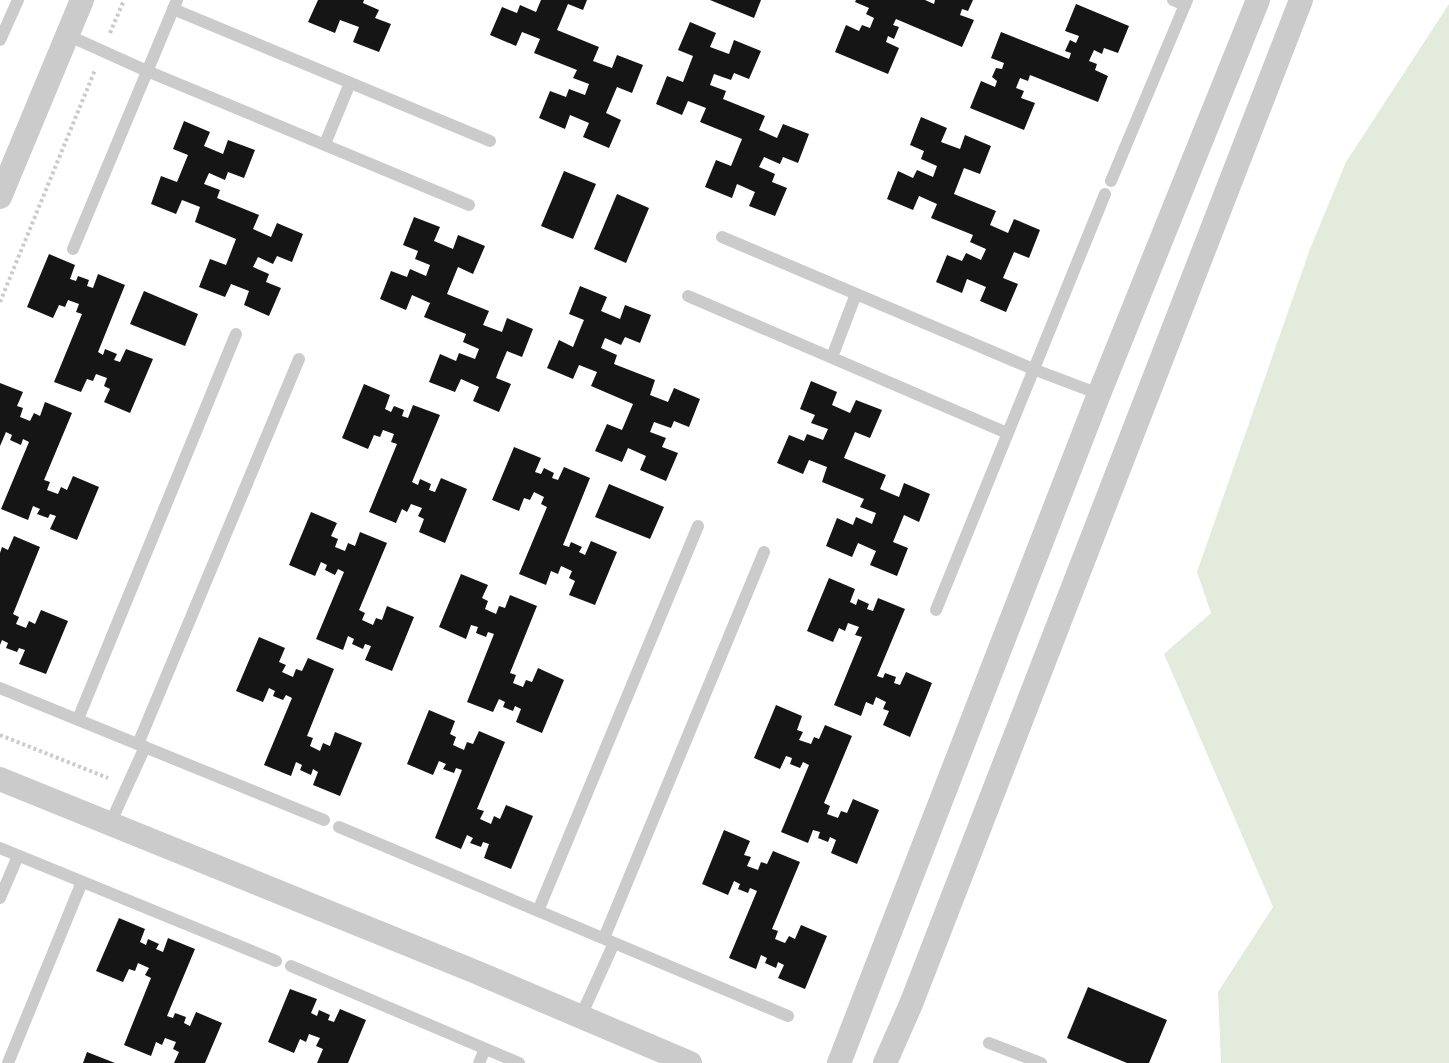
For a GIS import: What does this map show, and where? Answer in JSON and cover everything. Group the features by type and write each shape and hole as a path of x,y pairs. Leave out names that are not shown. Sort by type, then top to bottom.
{"street":[{"path":"0,197 5,170 82,0"},
{"path":"885,1063 911,1004 1301,0"},
{"path":"839,1063 1253,1"},
{"path":"0,779 471,970 690,1063"}],"lane":[{"path":"0,40 18,0"},
{"path":"1111,181 1181,2"},
{"path":"73,249 175,5 350,83 490,141"},
{"path":"67,35 147,71 469,205"},
{"path":"325,144 350,83"},
{"path":"936,610 1105,194"},
{"path":"722,237 1033,369 1099,394"},
{"path":"832,357 856,294"},
{"path":"688,296 1007,433"},
{"path":"78,720 236,334"},
{"path":"110,824 298,358"},
{"path":"538,911 698,526"},
{"path":"581,1016 764,552"},
{"path":"0,688 324,820"},
{"path":"339,827 788,1016"},
{"path":"0,849 276,961"},
{"path":"0,898 18,856"},
{"path":"8,1063 82,882"},
{"path":"291,966 519,1063"},
{"path":"988,1043 1041,1063"},
{"path":"479,1063 485,1048"}],"path":[{"path":"0,302 124,0"},
{"path":"0,735 127,785"}],"green space":[{"path":"1449,4 1449,1063 1221,1063 1218,992 1273,907 1164,654 1211,613 1197,572 1310,249 1346,162"}],"building":[{"path":"318,0 364,0 363,3 379,10 375,18 391,24 379,52 353,42 359,27 340,20 335,33 308,22"},
{"path":"541,0 587,0 583,10 568,4 557,30 599,47 593,61 612,68 617,55 643,65 632,93 617,87 606,113 621,120 609,148 583,137 589,123 570,115 565,129 539,118 550,91 566,97 569,89 585,95 589,84 573,78 577,70 534,53 540,39 522,32 516,46 490,35 502,7 517,13 520,5 536,12"},
{"path":"710,0 761,0 754,18"},
{"path":"856,0 925,0 934,4 935,0 973,0 968,11 962,9 960,15 974,20 962,47 896,19 893,25 899,27 894,39 888,36 886,42 899,48 888,74 835,52 846,25 859,31 862,25 870,28 874,18 866,14 869,8 855,2"},
{"path":"1076,4 1129,26 1118,53 1104,48 1102,54 1094,50 1089,61 1097,64 1095,70 1108,76 1098,102 1030,75 1028,81 1020,78 1016,88 1024,91 1021,98 1035,103 1024,130 970,108 981,81 995,87 997,81 992,77 996,68 1002,69 1004,63 991,58 1001,32 1069,59 1071,53 1065,51 1070,40 1076,43 1079,36 1065,31"},
{"path":"690,22 716,33 710,47 729,54 734,40 761,51 749,79 734,73 731,80 714,74 710,85 726,91 723,99 765,116 759,130 777,138 783,124 809,134 798,163 783,157 780,164 764,157 759,167 775,174 772,182 787,188 775,216 749,206 755,192 737,184 732,198 705,187 716,160 731,166 742,139 700,122 706,108 688,101 682,115 656,104 667,76 683,82 693,56 678,50"},
{"path":"921,117 947,128 941,142 960,149 965,135 991,146 980,174 964,168 954,194 996,211 990,225 1008,233 1014,219 1040,230 1029,258 1014,252 1003,278 1018,284 1006,312 980,301 986,287 967,279 962,293 936,282 947,255 962,261 966,253 981,260 986,249 970,242 973,235 931,218 937,204 919,196 913,210 887,199 898,171 913,178 917,170 933,177 937,166 921,159 924,151 910,145"},
{"path":"184,121 210,132 204,146 223,154 228,140 255,150 244,178 228,172 225,180 209,173 204,184 220,190 217,198 259,215 253,229 271,237 277,223 303,234 292,262 277,256 273,264 258,257 253,267 269,274 266,282 281,288 269,316 244,305 249,291 231,284 225,297 199,287 210,259 226,265 236,239 195,222 200,207 182,200 176,214 151,204 161,176 177,182 188,155 173,149"},
{"path":"564,171 596,184 573,239 541,226"},
{"path":"617,194 649,208 626,263 594,249"},
{"path":"414,217 440,227 434,241 453,249 458,235 485,246 473,274 458,267 447,294 489,311 483,325 502,332 507,318 533,329 522,357 507,351 499,370 496,378 511,384 499,412 473,401 479,387 461,379 455,392 429,382 440,354 456,361 459,353 475,359 479,349 463,342 466,334 424,317 430,303 412,295 406,310 380,299 391,271 407,277 410,269 426,276 430,265 415,259 418,251 403,245"},
{"path":"49,254 75,265 70,279 76,281 78,276 89,280 87,286 93,288 98,274 125,285 98,352 103,355 105,349 117,354 114,360 120,362 126,349 153,359 130,413 104,402 110,389 104,386 107,378 96,374 93,381 87,379 81,392 54,382 82,314 76,312 79,304 68,300 65,307 59,305 53,318 27,307"},
{"path":"580,286 607,297 601,311 620,319 625,305 651,315 640,343 625,337 621,345 605,338 601,348 617,355 614,364 655,380 650,395 668,402 674,388 700,399 689,427 674,421 671,428 654,422 650,432 666,438 662,447 678,453 666,481 640,470 646,456 628,448 622,462 595,451 607,424 622,430 633,404 591,386 597,372 579,365 573,379 547,368 559,340 573,347 584,320 569,314"},
{"path":"144,291 198,314 185,346 130,324"},
{"path":"811,381 837,392 832,405 850,413 856,400 882,410 870,438 855,432 844,458 886,475 880,489 899,497 904,483 930,494 919,522 904,515 893,542 908,548 897,576 870,565 876,551 858,543 852,557 826,546 837,518 853,525 856,517 872,524 876,513 860,507 864,499 822,482 827,467 809,460 803,474 777,463 789,435 804,441 807,434 823,440 828,429 811,423 815,415 800,409"},
{"path":"0,383 23,392 17,406 23,408 20,417 30,421 34,413 40,416 45,402 72,413 44,480 50,482 47,490 58,494 61,487 67,490 73,476 99,487 77,540 50,529 56,516 50,514 48,518 37,514 40,509 33,506 28,520 1,509 29,442 23,439 21,445 10,440 12,435 6,432 0,446"},
{"path":"364,384 390,395 385,409 391,412 394,406 404,410 402,416 408,418 413,405 440,415 412,482 418,485 420,479 431,484 429,490 435,492 441,478 467,489 445,543 419,532 424,519 418,516 422,508 411,504 407,512 402,509 396,523 369,512 397,444 391,442 394,434 383,430 380,437 374,435 368,449 342,438"},
{"path":"514,447 541,458 535,472 541,474 544,468 554,473 552,478 558,480 564,467 590,478 563,545 569,547 571,542 582,547 579,552 585,555 591,541 617,552 595,605 569,595 575,581 569,578 572,571 561,566 558,574 551,571 546,585 519,574 547,507 541,504 544,497 534,492 530,500 524,498 519,511 492,500"},
{"path":"609,484 664,507 650,539 595,517"},
{"path":"311,512 337,523 331,536 338,539 335,547 345,551 348,543 355,546 360,532 387,543 359,610 365,613 362,620 373,625 376,618 382,620 387,606 414,617 392,671 365,660 371,646 365,644 363,649 352,644 354,639 348,636 343,650 316,639 344,572 338,569 335,575 325,570 327,565 321,562 315,576 289,565"},
{"path":"14,536 40,547 13,614 19,617 16,624 26,628 29,621 35,624 41,610 68,621 46,674 19,664 25,650 19,648 17,652 6,648 8,643 2,640 0,645 0,553 2,547 8,550"},
{"path":"461,574 488,585 482,598 488,601 485,609 496,614 499,606 505,608 510,595 537,606 510,673 516,675 513,683 523,687 526,680 532,682 538,668 564,680 542,733 516,722 521,709 515,706 513,711 503,707 505,702 499,699 493,712 467,702 494,634 488,632 486,637 476,633 478,627 471,625 466,639 439,627"},
{"path":"829,578 855,589 850,602 856,605 858,599 869,604 867,609 873,611 878,598 905,609 877,676 883,678 885,673 896,677 894,683 900,685 906,672 932,683 910,737 883,725 889,711 883,709 886,702 876,697 873,705 866,702 861,716 834,705 862,637 855,635 859,627 848,623 845,631 839,628 833,642 807,631"},
{"path":"259,637 285,648 279,662 286,665 282,672 293,677 296,669 302,671 308,658 334,669 307,736 313,738 310,746 320,751 323,743 330,746 335,732 362,743 340,796 313,785 318,772 313,769 311,775 300,770 302,765 296,762 291,776 264,765 292,698 286,695 283,700 273,696 275,691 269,688 263,702 236,691"},
{"path":"776,705 802,716 797,730 803,732 799,740 811,744 814,737 819,739 825,725 852,736 824,803 830,806 827,814 838,818 841,811 847,813 853,799 879,810 857,864 831,853 836,840 830,837 828,842 818,838 820,832 813,830 808,843 781,832 809,765 803,762 800,768 790,764 792,758 786,756 780,769 754,758"},
{"path":"429,710 455,721 450,734 456,737 453,745 464,750 467,742 473,744 479,731 505,742 477,809 484,811 480,819 491,824 494,816 500,819 506,805 533,816 511,869 484,858 489,844 483,842 481,847 470,843 473,838 467,835 461,849 435,838 462,770 456,768 454,773 443,769 446,764 439,761 433,775 407,764"},
{"path":"724,830 750,841 744,855 751,857 747,866 758,870 761,862 767,864 773,851 800,862 772,929 778,931 775,939 785,943 789,936 795,939 801,925 827,936 805,989 778,978 784,965 778,962 776,968 765,963 767,958 761,955 756,969 729,958 757,891 750,888 748,893 738,889 740,884 734,881 728,895 702,884"},
{"path":"119,918 145,929 140,942 146,945 148,939 159,944 156,949 163,952 168,938 195,949 167,1016 173,1018 175,1013 186,1017 184,1023 190,1026 196,1012 222,1023 205,1063 174,1063 179,1052 173,1049 176,1042 165,1038 162,1045 156,1042 151,1056 124,1045 151,978 145,975 149,968 138,963 135,971 129,969 123,982 96,971"},
{"path":"1088,987 1167,1020 1149,1063 1127,1063 1067,1038"},
{"path":"290,989 317,999 311,1013 317,1016 319,1010 330,1015 328,1020 334,1022 340,1009 366,1020 348,1063 317,1063 323,1049 316,1046 320,1038 309,1034 306,1042 300,1039 294,1053 268,1042"},
{"path":"87,1052 115,1063 83,1063"}]}
